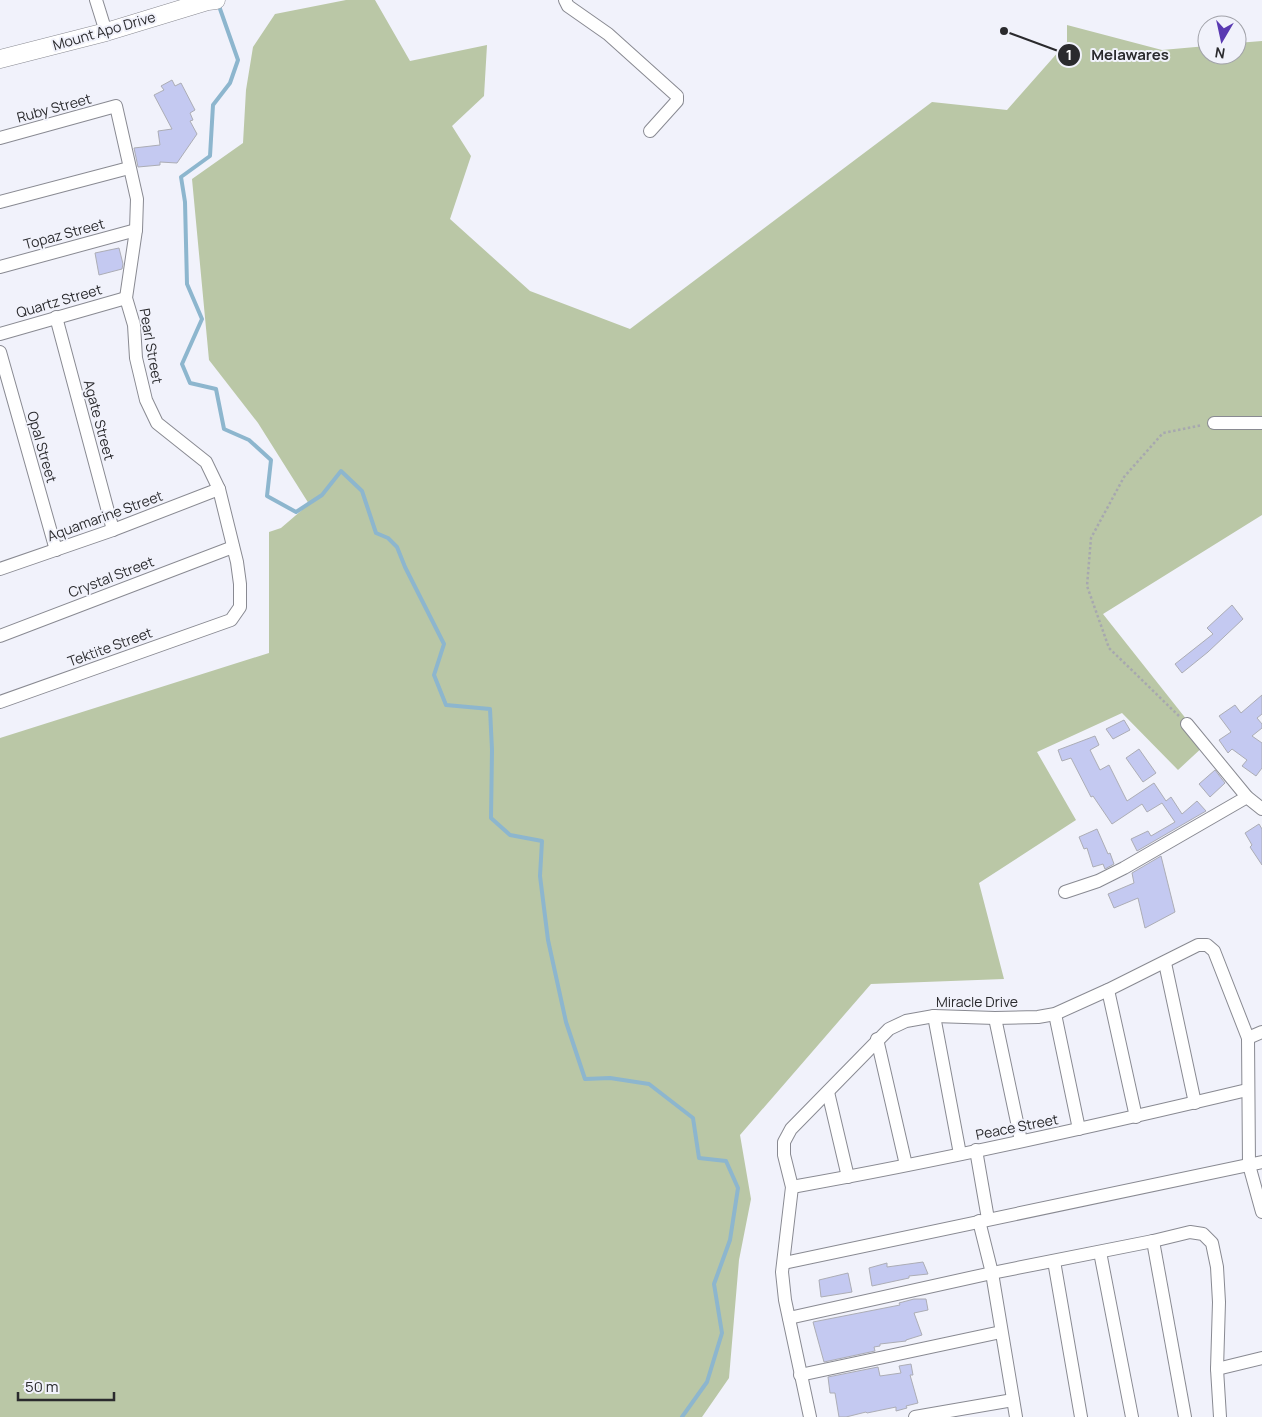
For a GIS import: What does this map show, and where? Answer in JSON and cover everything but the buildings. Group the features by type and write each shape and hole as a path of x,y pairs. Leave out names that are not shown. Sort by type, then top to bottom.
{"street":[{"path":"96,0 106,32"},
{"name":"Mount Apo Drive","path":"0,59 106,32 208,0 216,0"},
{"path":"565,0 568,6 608,34 677,96 677,101 650,131"},
{"name":"Ruby Street","path":"0,138 116,106"},
{"name":"Pearl Street","path":"116,106 137,199 136,230 126,298 134,325 136,358 146,400 157,423 206,462 219,489 237,562 240,584 240,606 231,620"},
{"path":"0,202 129,168"},
{"name":"Topaz Street","path":"0,267 136,230"},
{"name":"Quartz Street","path":"0,334 126,298"},
{"name":"Agate Street","path":"56,317 112,530"},
{"name":"Opal Street","path":"0,352 56,550"},
{"path":"1214,423 1262,423"},
{"name":"Aquamarine Street","path":"0,569 112,530 219,489"},
{"name":"Crystal Street","path":"0,636 233,546"},
{"name":"Tektite Street","path":"0,702 231,620"},
{"path":"1187,724 1248,797 1262,809"},
{"path":"1065,892 1098,881 1124,868 1248,797"},
{"name":"Miracle Drive","path":"810,1417 800,1375 783,1282 792,1187 784,1155 784,1142 791,1129 877,1039 889,1029 906,1022 934,1016 995,1018 1055,1014 1165,963 1198,945 1207,945 1214,951 1248,1038 1249,1165 1262,1212"},
{"path":"1165,963 1195,1103"},
{"path":"1108,990 1136,1117"},
{"path":"1055,1014 1079,1129"},
{"path":"934,1016 960,1154"},
{"path":"995,1018 1021,1141"},
{"path":"1248,1038 1262,1032"},
{"path":"877,1039 906,1166"},
{"name":"Peace Street","path":"792,1187 906,1166 1136,1117 1247,1090"},
{"path":"828,1092 848,1177"},
{"path":"976,1150 984,1220 1016,1417"},
{"path":"784,1263 1262,1162"},
{"path":"789,1318 1190,1232 1203,1234 1212,1243 1217,1266 1219,1302 1217,1369 1220,1417"},
{"path":"1153,1241 1185,1417"},
{"path":"1100,1252 1132,1417"},
{"path":"1054,1261 1081,1417"},
{"path":"800,1375 1001,1332"},
{"path":"1217,1369 1262,1358"},
{"path":"915,1417 1013,1400"}],"path":[{"path":"1187,724 1109,648 1087,586 1091,538 1124,477 1163,433 1214,423"}],"green space":[{"path":"346,0 375,0 410,61 487,45 484,96 452,126 471,156 450,219 530,291 630,329 932,102 1007,110 1067,42 1067,25 1162,50 1197,47 1197,65 1247,65 1247,42 1262,41 1262,515 1103,614 1206,744 1178,770 1122,713 1037,752 1076,820 979,883 1004,979 871,984 740,1135 751,1199 739,1260 729,1378 702,1417 0,1417 0,738 269,653 269,532 281,528 309,504 258,423 209,360 192,179 243,143 246,90 253,47 275,14"}],"waterway":[{"path":"219,6 238,60 230,83 213,105 210,156 181,177 185,202 187,284 202,319 182,364 190,383 216,389 224,429 249,440 271,460 267,496 296,512 322,495 341,471 362,491 376,533 388,538 397,547 405,567 444,644 434,675 446,705 490,709 492,750 491,818 510,835 542,841 540,876 548,940 566,1022 585,1079 610,1078 649,1084 693,1118 699,1158 726,1161 738,1188 730,1240 714,1284 722,1333 707,1382 682,1417"}],"place":[{"name":"Melawares","path":"1004,31"}]}
